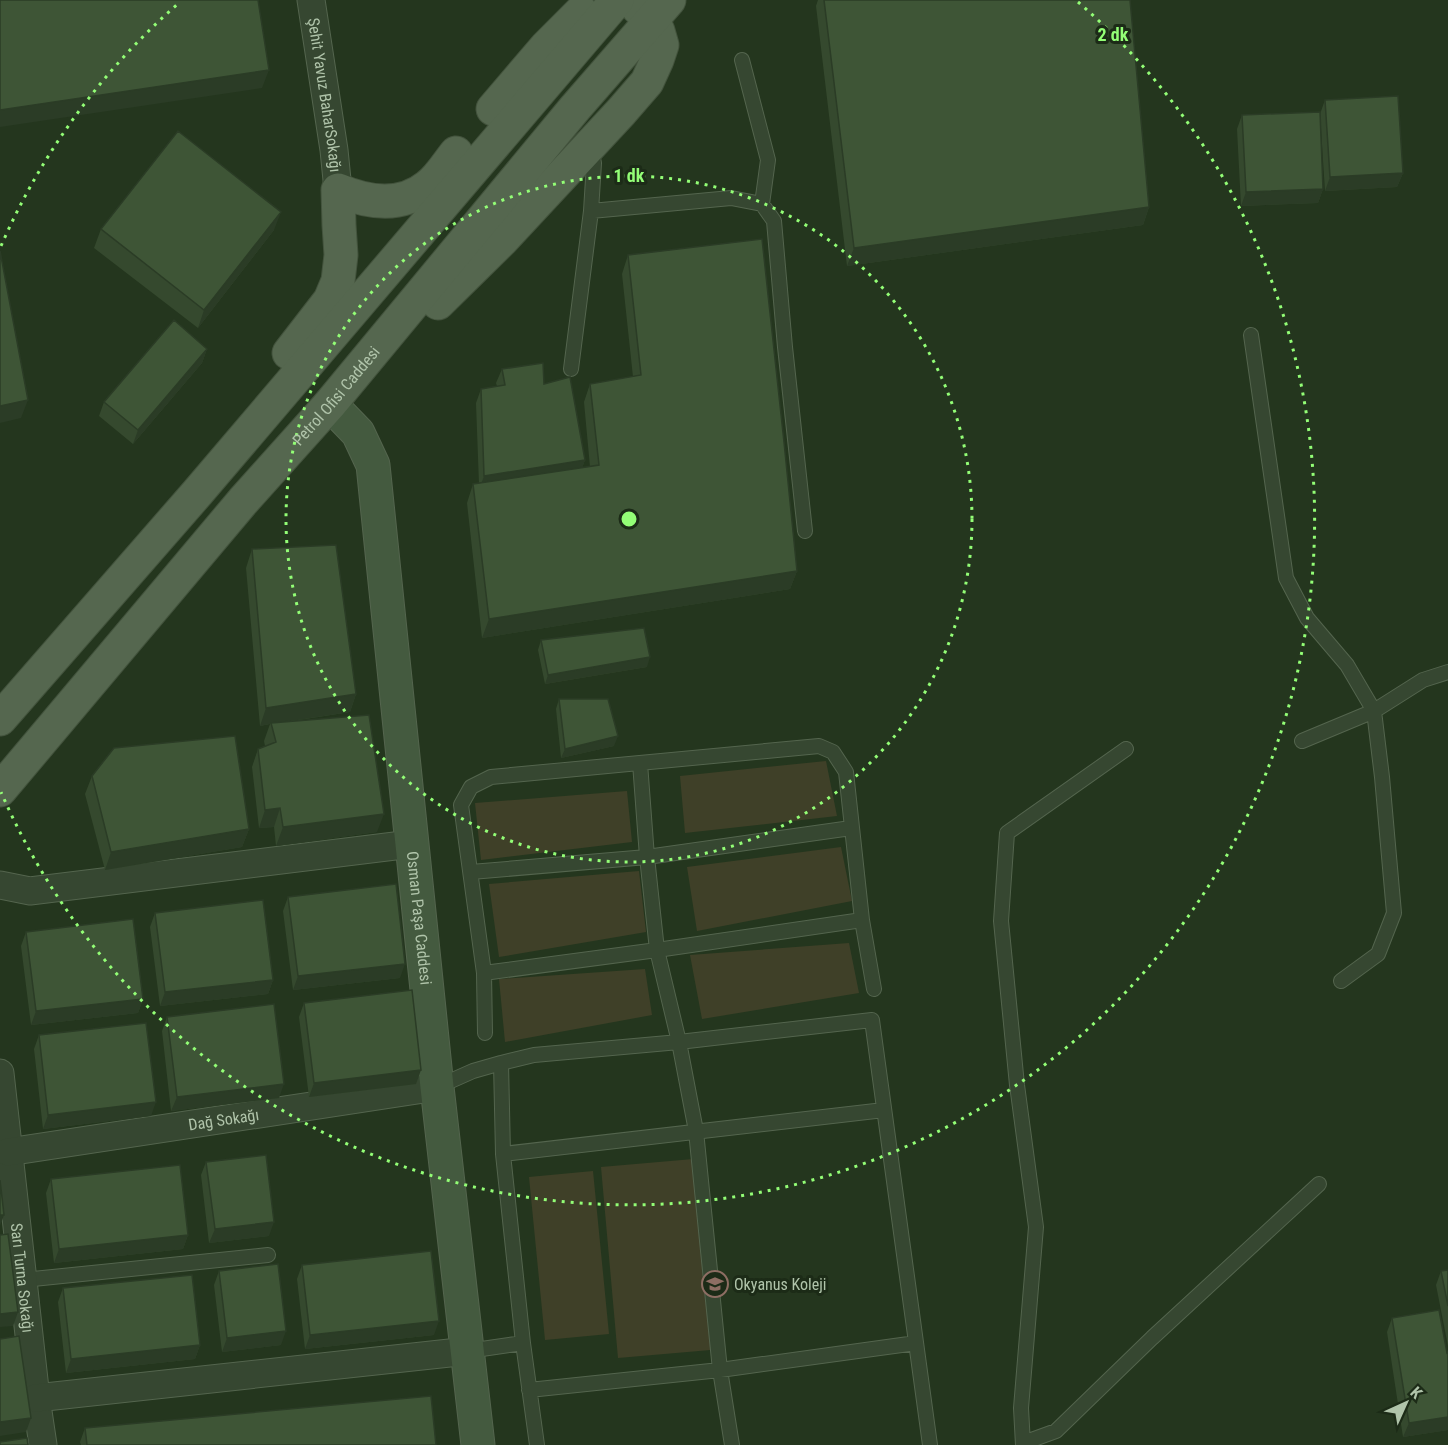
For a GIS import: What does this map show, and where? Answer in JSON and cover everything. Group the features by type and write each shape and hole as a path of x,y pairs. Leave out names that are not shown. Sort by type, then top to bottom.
{"main road":[{"path":"194,496 225,438 330,300 338,281 341,255 338,190 384,202 408,198 429,186 546,47 575,17 597,0"},
{"path":"0,719 194,496 617,0"},
{"path":"330,404 502,240 647,82 662,45 658,31 661,10 624,0"},
{"name":"Petrol Ofisi Caddesi","path":"0,789 243,501 330,404 575,108 661,10"},
{"name":"Osman Paşa Caddesi","path":"330,404 358,433 373,465 437,1087 478,1445"}],"street":[{"name":"Şehit Yavuz BaharSokağı","path":"311,0 338,190"},
{"path":"0,885 30,891 411,844"},
{"name":"Sarı Turna Sokağı","path":"0,1073 43,1445"},
{"name":"Dağ Sokağı","path":"8,1152 437,1087"},
{"path":"36,1398 468,1351"}],"lane":[{"path":"741,60 768,160 762,204 774,221 784,347 805,531"},
{"path":"571,369 591,211 594,163 590,145"},
{"path":"591,211 732,198 762,204"},
{"path":"1251,335 1286,578 1307,618 1347,665 1374,711 1383,777 1394,913 1378,954 1341,981"},
{"path":"1302,741 1374,711 1424,680 1448,672"},
{"path":"485,1033 484,973 461,805 471,787 491,777 819,746 833,752 846,772 862,920 874,989"},
{"path":"1126,749 1007,833 1001,921 1017,1085 1036,1227 1021,1408 1023,1444 1056,1431 1152,1338 1319,1184"},
{"path":"640,763 657,950 679,1041 696,1131 720,1370 732,1445"},
{"path":"471,872 647,857 851,828"},
{"path":"484,973 862,920"},
{"path":"437,1087 473,1071 534,1055 872,1020 930,1445"},
{"path":"501,1063 503,1154 523,1343 537,1445"},
{"path":"503,1154 884,1110"},
{"path":"23,1280 268,1255"},
{"path":"468,1351 523,1343"},
{"path":"529,1390 720,1370 916,1343"}],"green space":[{"path":"826,761 837,816 685,833 680,776"},
{"path":"627,791 632,842 481,860 475,803"},
{"path":"841,847 852,901 697,931 687,867"},
{"path":"639,871 646,932 499,957 489,884"},
{"path":"849,943 859,993 702,1019 690,955"},
{"path":"645,969 652,1015 505,1042 499,979"},
{"path":"705,1158 722,1349 618,1358 601,1167"},
{"path":"593,1171 609,1334 545,1340 529,1177"}],"building":[{"path":"0,0 258,0 269,70 0,110"},
{"path":"824,0 1130,0 1149,207 854,248"},
{"path":"1398,96 1403,173 1330,177 1325,100"},
{"path":"1320,112 1323,189 1246,192 1242,115"},
{"path":"178,131 281,212 204,310 101,229"},
{"path":"762,239 797,571 489,619 473,484 599,465 590,384 641,375 628,255"},
{"path":"0,251 28,400 0,406"},
{"path":"174,320 207,349 138,430 104,402"},
{"path":"543,363 544,384 570,377 585,460 484,476 481,389 505,385 502,369"},
{"path":"336,545 356,694 266,708 252,549"},
{"path":"644,628 650,657 548,675 541,640"},
{"path":"559,699 608,699 618,736 565,749"},
{"path":"369,715 384,814 283,827 280,808 265,810 258,749 276,742 271,723"},
{"path":"235,736 249,829 111,852 92,776 114,748"},
{"path":"396,884 405,964 298,976 288,897"},
{"path":"263,900 273,980 165,992 155,913"},
{"path":"133,919 143,999 36,1011 26,932"},
{"path":"412,990 421,1070 314,1083 304,1003"},
{"path":"274,1004 284,1084 177,1097 167,1017"},
{"path":"146,1023 156,1102 48,1115 39,1035"},
{"path":"266,1155 274,1222 215,1229 206,1162"},
{"path":"180,1165 188,1235 59,1249 51,1179"},
{"path":"0,1180 4,1215 0,1215"},
{"path":"8,1234 18,1312 0,1314 0,1235"},
{"path":"431,1251 439,1321 310,1335 302,1265"},
{"path":"278,1264 286,1331 227,1338 219,1271"},
{"path":"1448,1270 1448,1306 1441,1271"},
{"path":"192,1275 200,1345 71,1359 63,1288"},
{"path":"1439,1310 1448,1352 1448,1417 1409,1423 1392,1318"},
{"path":"19,1336 31,1418 0,1422 0,1339"},
{"path":"431,1396 436,1445 87,1445 85,1428"},
{"path":"27,1438 28,1445 0,1445 0,1442"}],"place":[{"name":"Okyanus Koleji","path":"715,1284"}]}
